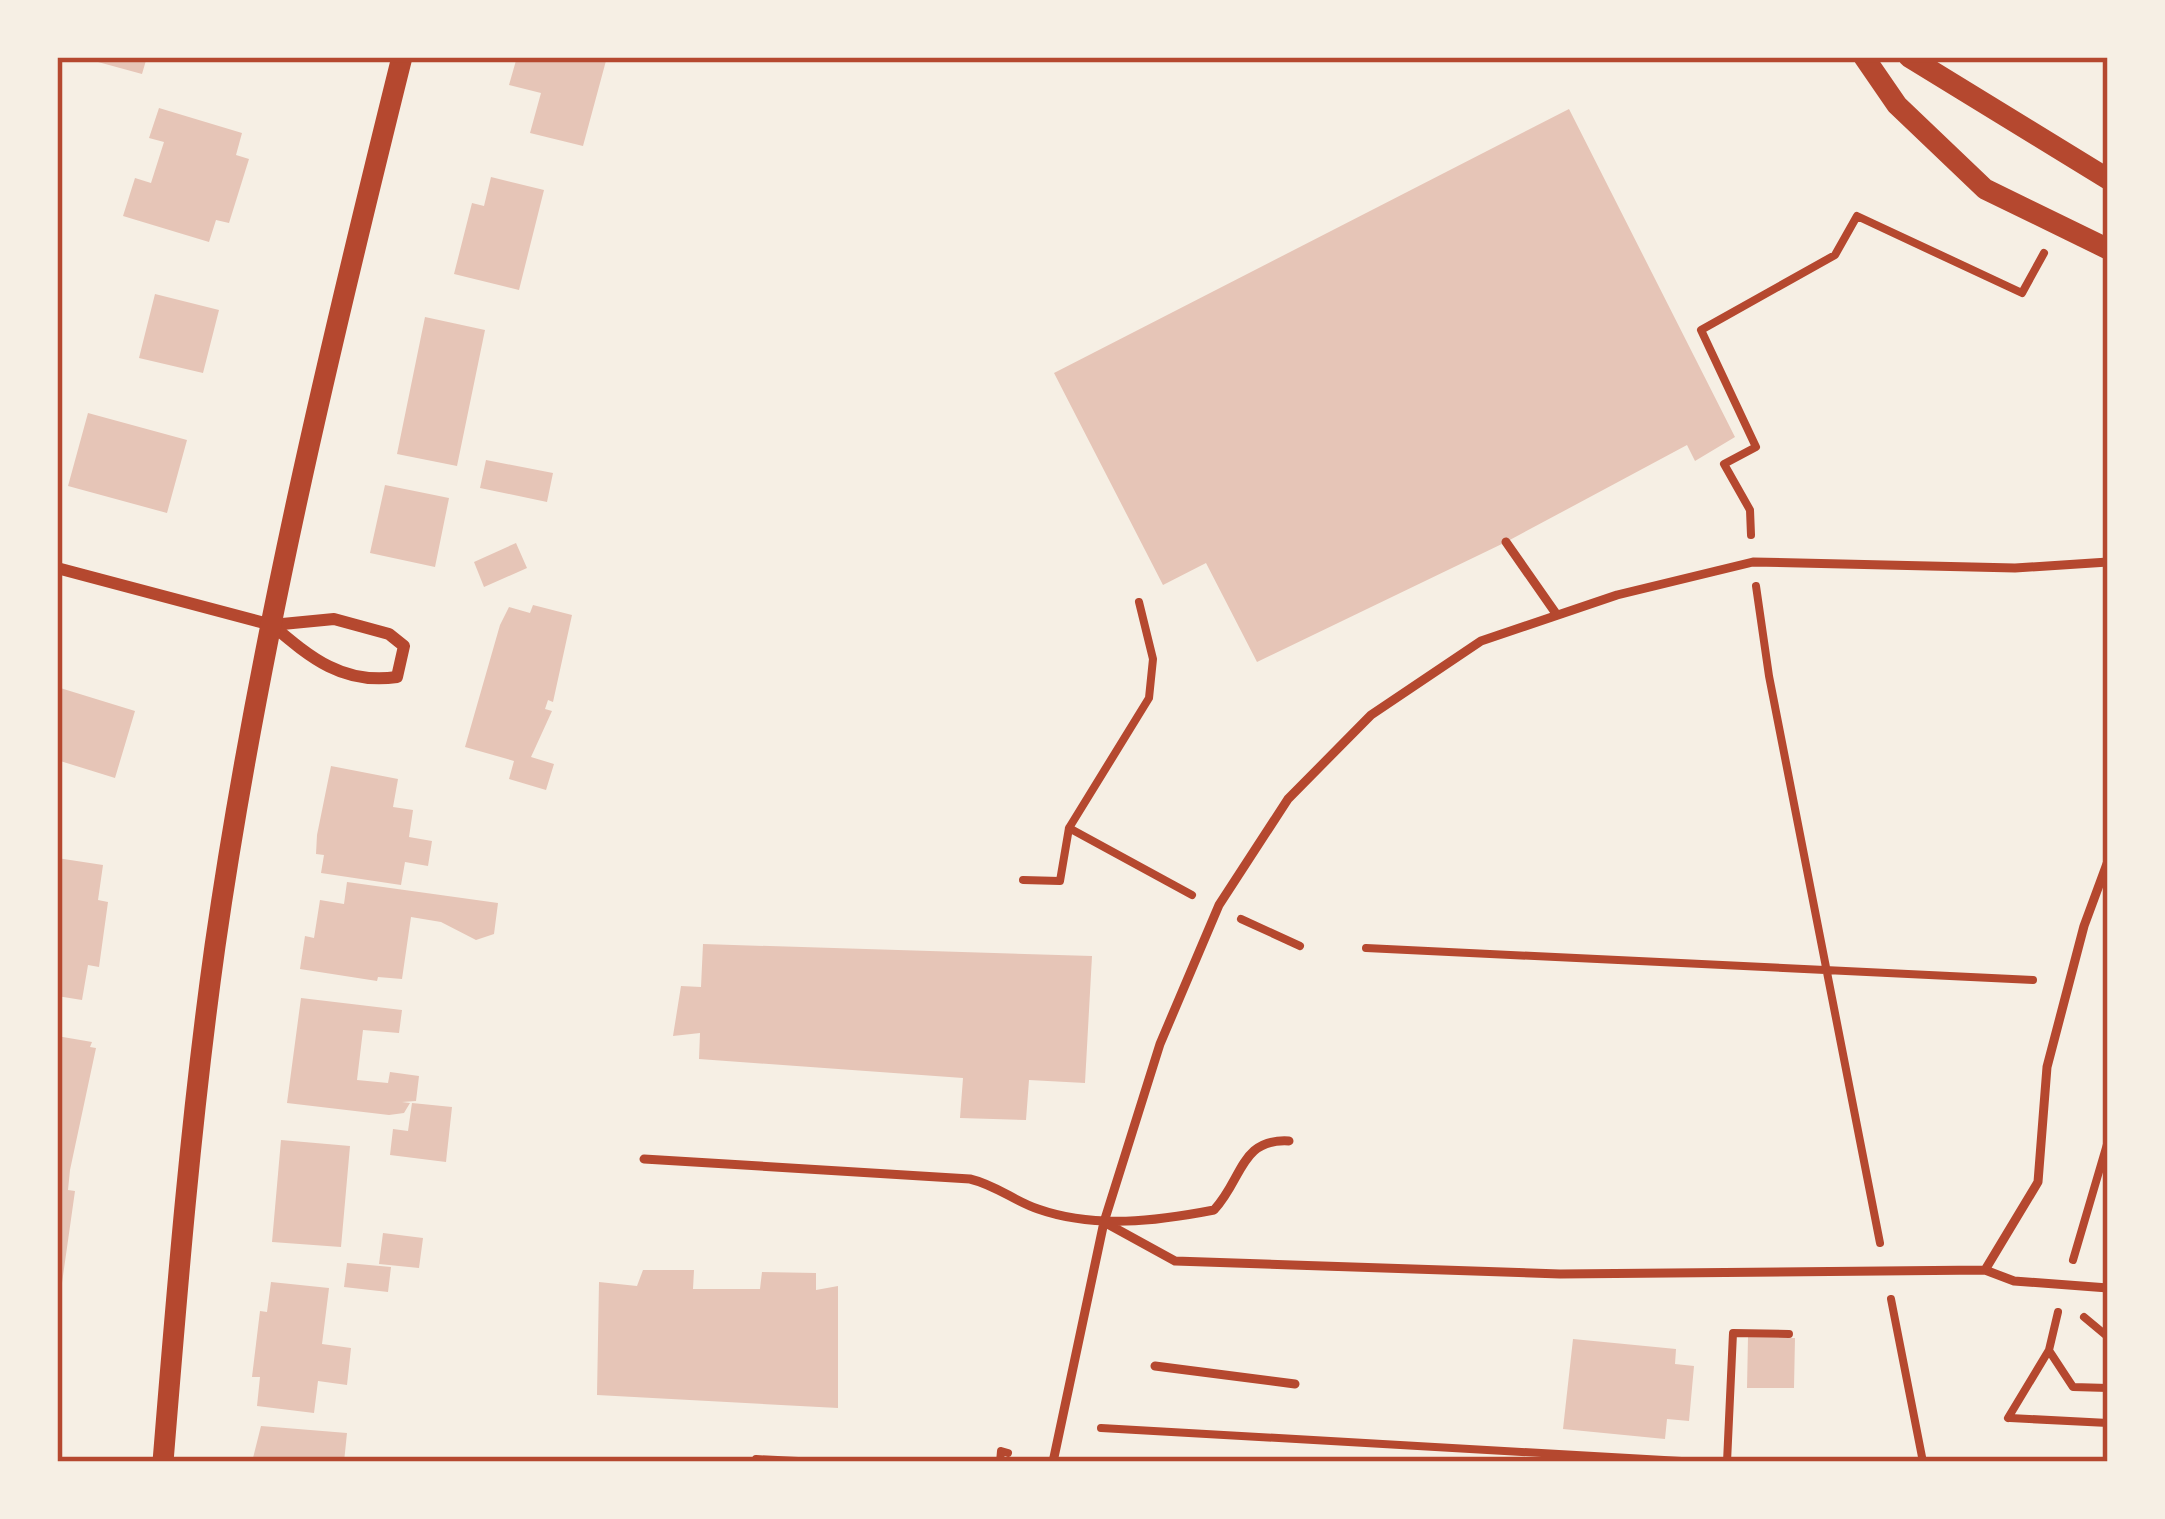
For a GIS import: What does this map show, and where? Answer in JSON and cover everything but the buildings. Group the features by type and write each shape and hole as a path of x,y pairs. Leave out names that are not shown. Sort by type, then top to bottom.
{"street":[{"path":"163,1462 215,946 272,625 402,57"},
{"path":"1864,57 1898,104 1984,189 2108,249"},
{"path":"1909,57 2108,179"},
{"path":"57,568 272,625 334,619 389,634 404,646 397,676 369,681 320,665 272,625"}],"lane":[{"path":"1506,542 1557,615"},
{"path":"1053,1462 1104,1222 1160,1044 1219,904 1288,799 1371,715 1481,641 1557,615 1753,562 2015,568 2108,562"},
{"path":"1985,1270 2038,1181 2047,1067 2084,926 2108,861"},
{"path":"644,1159 970,1179 993,1184 1040,1210 1104,1222 1214,1210 1228,1195 1248,1151 1264,1139 1289,1141"},
{"path":"1104,1222 1174,1261 1560,1274 1985,1270 2014,1281 2108,1288"},
{"path":"1155,1366 1294,1384"}],"path":[{"path":"1923,1462 1768,676 1750,510 1724,464 1756,446 1701,330 1834,255 1857,216 2022,293 2059,225"},
{"path":"1023,880 1060,881 1069,827 1149,698 1153,659 1138,602"},
{"path":"1069,827 1193,895"},
{"path":"1240,918 1300,946"},
{"path":"1366,948 2033,980"},
{"path":"2079,1241 2108,1141"},
{"path":"2055,1323 2049,1351 2008,1418 2108,1423"},
{"path":"1727,1462 1733,1333 1789,1334"},
{"path":"2049,1351 2073,1387 2108,1388"},
{"path":"1101,1429 1699,1462"},
{"path":"1000,1462 1001,1451 1008,1454"},
{"path":"756,1459 820,1462"}]}
